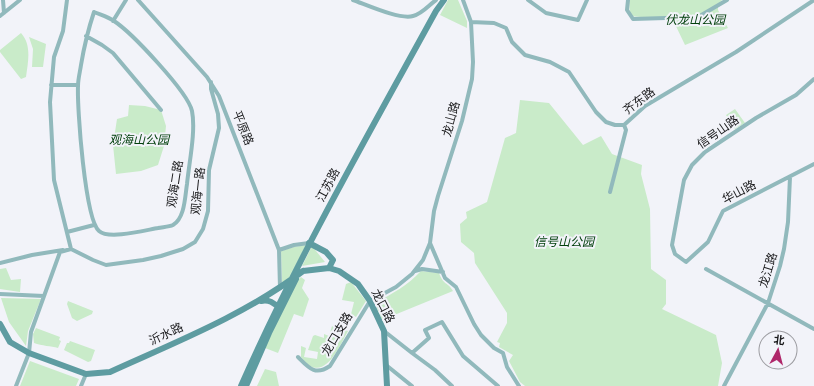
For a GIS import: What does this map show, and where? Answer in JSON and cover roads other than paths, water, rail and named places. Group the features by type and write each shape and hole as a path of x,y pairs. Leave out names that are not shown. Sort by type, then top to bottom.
{"main road":[{"name":"江苏路","path":"246,386 277,314 277,306 288,282 424,32 444,0"},
{"name":"龙口路","path":"309,243 326,252 333,260 339,271"},
{"path":"329,268 333,260"},
{"path":"299,262 300,268 303,271"},
{"name":"龙口路","path":"303,271 329,268 339,271 358,284 370,301 384,331 387,386"},
{"name":"江苏路","path":"241,386 295,280 303,271"},
{"name":"沂水路","path":"0,324 10,342 28,352 86,374 110,372 254,304 280,288 303,271"},
{"path":"254,304 263,300 268,300 275,303 277,306"},
{"path":"254,304 264,303 272,306 277,314"}],"street":[{"path":"2,14 3,0"},
{"path":"2,14 20,0"},
{"path":"67,0 63,31 54,57 51,85 51,124 54,180 72,249"},
{"path":"113,21 126,0"},
{"name":"平原路","path":"138,0 211,82 219,96 279,250 280,288"},
{"path":"353,0 402,17 413,16 422,12 436,0"},
{"name":"龙山路","path":"370,301 396,287 415,271 423,260 430,243 434,211 462,121 472,79 473,62 470,22 463,0"},
{"path":"528,0 546,13 578,20 587,0"},
{"path":"628,0 627,10 633,18 698,17 727,0"},
{"name":"齐东路","path":"470,22 494,23 506,28 512,42 525,55 550,62 569,72 596,112 606,122 615,125 624,125 645,106 736,52 814,0"},
{"path":"0,9 2,14"},
{"name":"观海二路","path":"94,12 113,21 143,47 173,80 192,111 193,128 183,213 173,225 138,233 108,234 99,232 94,225 85,178 78,85 86,36 94,12"},
{"path":"86,36 102,44 113,53 161,110"},
{"name":"信号山路","path":"675,254 672,245 684,180 692,165 705,152 756,118 796,95 814,79"},
{"name":"观海一路","path":"72,249 106,265 161,256 183,249 196,242 203,229 208,210 209,170 219,128 218,114 211,89 211,82"},
{"path":"51,85 78,85"},
{"path":"610,192 626,130 624,125"},
{"path":"790,177 814,164"},
{"name":"华山路","path":"675,254 686,262 708,242 723,211 790,177"},
{"name":"龙江路","path":"724,386 768,303 784,249 788,222 790,177"},
{"path":"67,232 94,225"},
{"path":"279,250 294,245 309,243"},
{"path":"430,243 445,278 456,287 470,318 481,335 494,348 503,354 507,367 517,385"},
{"path":"0,263 32,255 72,249"},
{"path":"16,386 28,352 31,332 60,252 72,249"},
{"path":"415,271 422,269 443,272"},
{"path":"706,269 814,329"},
{"path":"0,294 44,296"},
{"name":"龙口支路","path":"298,357 308,367 316,371 324,370 330,366 370,301"},
{"path":"412,354 429,338 426,330 442,322 463,356 498,386"},
{"path":"384,331 412,354 435,370 452,386"},
{"path":"386,365 412,386"},
{"path":"82,386 86,374"}],"park label":[{"name":"伏龙山公园","path":"695,20"},
{"name":"观海山公园","path":"139,140"},
{"name":"信号山公园","path":"564,242"}]}
